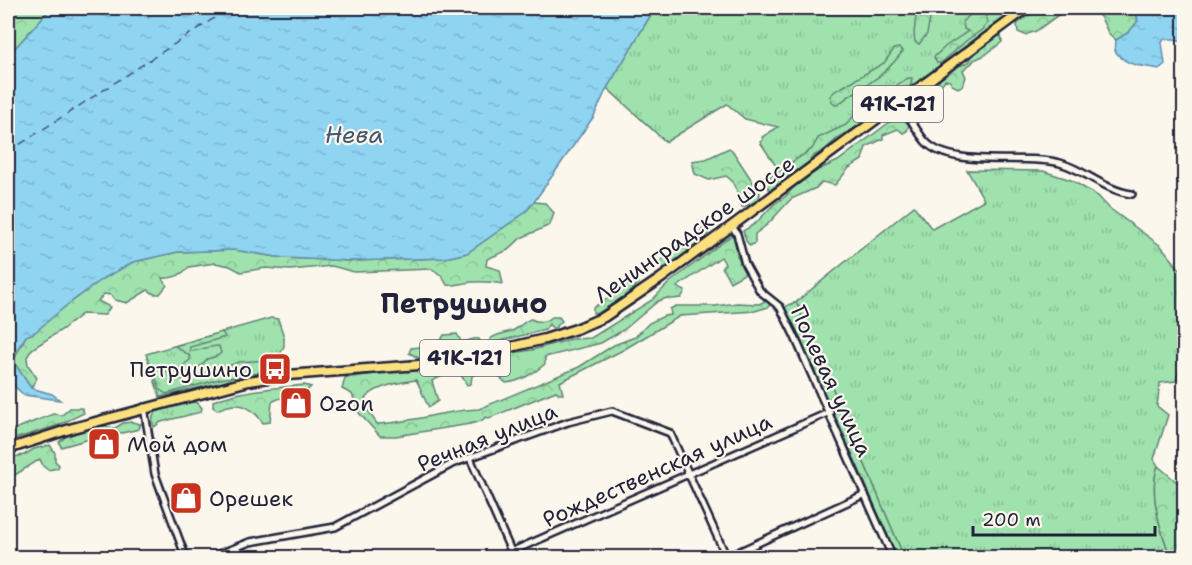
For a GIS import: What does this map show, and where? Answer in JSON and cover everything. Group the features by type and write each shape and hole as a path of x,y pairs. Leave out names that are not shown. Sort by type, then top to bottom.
{"main road":[{"name":"Ленинградское шоссе","path":"8,449 144,407 249,381 288,375 432,364 456,360 562,334 591,323 616,309 732,226 1027,8"}],"street":[{"path":"900,102 926,142 939,150 959,157 1040,159 1057,162 1074,167 1112,188 1132,194"},
{"name":"Полевая улица","path":"732,226 737,234 745,264 760,291 780,307 830,412 893,558"},
{"path":"144,407 154,474 186,558"},
{"name":"Речная улица","path":"209,558 250,542 335,527 452,464 568,422 612,411 670,434 726,557"},
{"name":"Рождественская улица","path":"497,558 512,555 830,412"},
{"path":"470,458 512,555"},
{"path":"726,557 866,494"}],"green space":[{"path":"8,8 51,8 8,56"},
{"path":"655,8 952,8 957,13 965,8 1018,8 786,181 760,142 763,140 762,137 778,127 745,119 727,104 666,142 607,88"},
{"path":"917,8 932,8 927,34 919,44 915,42 914,33"},
{"path":"978,8 993,8 985,14 988,22 983,29 941,63 937,63 934,57 968,31 964,29 963,21"},
{"path":"1039,8 1068,8 1036,31 1025,35 1018,32 1017,24"},
{"path":"1085,8 1135,8 1138,21 1129,32 1116,40 1108,32 1102,19"},
{"path":"1001,35 1002,42 963,70 966,77 963,85 958,88 945,80 936,91 932,90 932,86 948,71 969,62 982,47"},
{"path":"899,48 903,51 884,72 835,105 830,96 835,91 884,63 894,49"},
{"path":"908,78 912,78 910,88 769,189 766,184 768,178 812,149 818,138 846,125 857,112"},
{"path":"895,118 902,118 909,125 907,131 903,133 898,129 883,135 883,139 866,147 862,160 849,168 835,185 822,182 816,188 791,199 768,224 755,234 755,243 750,246 743,231 756,223 794,187 820,169 838,161"},
{"path":"729,148 760,193 759,200 744,207 742,207 731,180 726,176 709,180 695,174 692,161 706,159"},
{"path":"967,170 1043,171 1071,180 1098,196 1109,208 1161,246 1184,274 1184,348 1176,381 1160,383 1157,406 1168,415 1154,459 1158,466 1154,488 1157,512 1171,557 904,557 796,302 914,206 932,229 984,200"},
{"path":"534,202 545,203 554,213 550,225 521,238 508,250 487,259 486,266 500,270 503,284 472,282 447,285 442,276 432,269 354,272 332,266 290,270 266,268 241,272 230,266 215,263 189,267 177,276 162,278 167,285 160,294 154,294 148,290 127,303 104,294 98,301 110,307 105,315 82,314 32,349 27,357 28,365 37,378 31,388 13,361 26,336 101,280 133,262 178,252 234,250 283,258 352,261 445,258 467,253 523,214"},
{"path":"708,227 710,232 694,247 662,269 660,267 659,262 695,235 699,235 703,228"},
{"path":"732,235 735,238 737,256 746,273 730,282 722,267 725,264 721,257 677,287 685,291 681,298 667,298 658,301 625,329 601,343 545,357 545,364 521,379 506,383 491,370 478,372 472,376 471,384 467,385 459,372 469,366 512,353 571,339 591,338 652,300 670,282"},
{"path":"635,280 639,283 624,297 597,314 593,313 593,308"},
{"path":"767,300 773,301 768,307 755,311 680,316 623,350 560,382 563,394 556,391 470,424 396,436 380,436 359,413 352,394 342,389 345,378 450,364 452,371 432,381 438,401 429,407 416,380 374,391 364,400 367,409 377,424 479,409 579,367 614,345 635,337 649,323 671,315 670,309 676,306 759,304"},
{"path":"796,302 904,557 897,557 849,446 784,309"},
{"path":"559,317 562,321 555,328 549,324 545,330 491,343 490,339 493,337 514,330 531,319 542,321"},
{"path":"271,318 278,319 284,337 284,346 280,355 284,370 278,370 276,365 272,365 271,371 160,397 146,354"},
{"path":"222,332 225,337 190,347 190,351 219,346 221,353 207,359 197,370 178,373 177,370 190,360 190,356 175,346"},
{"path":"457,334 461,341 479,339 482,345 462,353 435,358 422,359 409,353 411,348 438,345 444,335"},
{"path":"266,360 268,367 256,374 220,379 166,394 160,390 154,372 157,369 165,370 172,380 178,380 212,372 239,362"},
{"path":"304,385 311,387 302,393 272,402 270,422 263,423 254,412 243,406 231,405 217,410 213,407 213,401 235,394"},
{"path":"187,401 198,403 202,408 201,412 161,422 154,427 153,420 157,411 168,405"},
{"path":"70,408 82,408 84,413 59,425 8,441 8,432 53,414 62,415"},
{"path":"123,423 141,424 139,429 122,433 107,430 103,435 61,447 59,442 68,435 86,428 106,426 115,428"},
{"path":"50,445 55,453 58,468 48,470 40,459 15,475 8,476 8,458 24,455 34,449"},
{"path":"1158,466 1184,488 1184,557 1171,557 1163,536 1154,488"}],"water":[{"name":"Нева","path":"51,8 655,8 607,88 594,116 534,202 523,214 467,253 445,258 352,261 283,258 234,250 178,252 133,262 101,280 34,333 26,336 16,351 13,361 31,388 52,394 60,400 24,395 14,386 8,386 8,56"},
{"path":"1135,8 1184,8 1184,43 1174,39 1164,39 1162,43 1165,64 1159,69 1129,63 1115,51 1116,40 1129,32 1138,21"}],"ferry route":[{"path":"8,152 230,8"}],"place":[{"name":"Петрушино","path":"275,369"},
{"name":"Ozon","path":"296,403"},
{"name":"Мой дом","path":"104,444"},
{"name":"Орешек","path":"186,498"}],"district":[{"name":"Петрушино","path":"464,303"}]}
